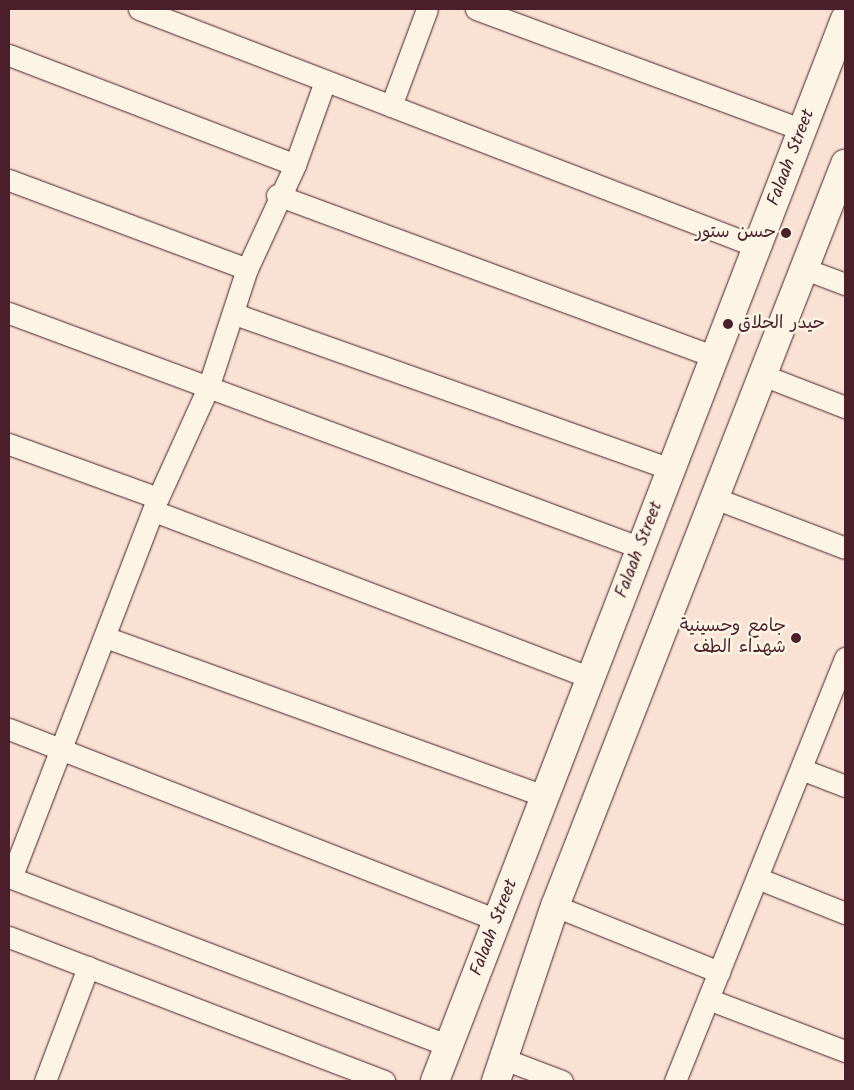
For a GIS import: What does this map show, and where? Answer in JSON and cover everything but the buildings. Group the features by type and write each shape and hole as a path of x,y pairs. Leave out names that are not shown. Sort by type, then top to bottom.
{"main road":[{"name":"Falaah Street","path":"435,1081 592,678 670,469 717,358 845,19"},
{"path":"500,1070 555,906 717,499 845,164"}],"street":[{"path":"139,9 758,247"},
{"path":"391,106 426,9"},
{"path":"476,9 803,130"},
{"path":"9,55 295,165"},
{"path":"325,80 295,165 277,195 247,269 235,314 208,388 156,504 106,637 60,748 10,878 450,1046"},
{"path":"9,180 247,269"},
{"path":"277,195 717,358"},
{"path":"805,269 845,284"},
{"path":"9,314 641,548"},
{"path":"235,314 670,469"},
{"path":"764,376 845,407"},
{"path":"9,444 592,678"},
{"path":"717,499 845,548"},
{"path":"106,637 545,796"},
{"path":"676,1081 845,658"},
{"path":"9,730 60,748 497,920"},
{"path":"801,769 845,786"},
{"path":"757,878 845,913"},
{"path":"555,906 719,972"},
{"path":"9,937 384,1081"},
{"path":"45,1081 88,967"},
{"path":"708,999 845,1051"},
{"path":"500,1070 562,1081"}],"place":[{"name":"حسن ستور","path":"786,233"},
{"name":"حيدر الحلاق","path":"728,324"},
{"name":"جامع وحسينية شهداء الطف","path":"796,638"}]}
